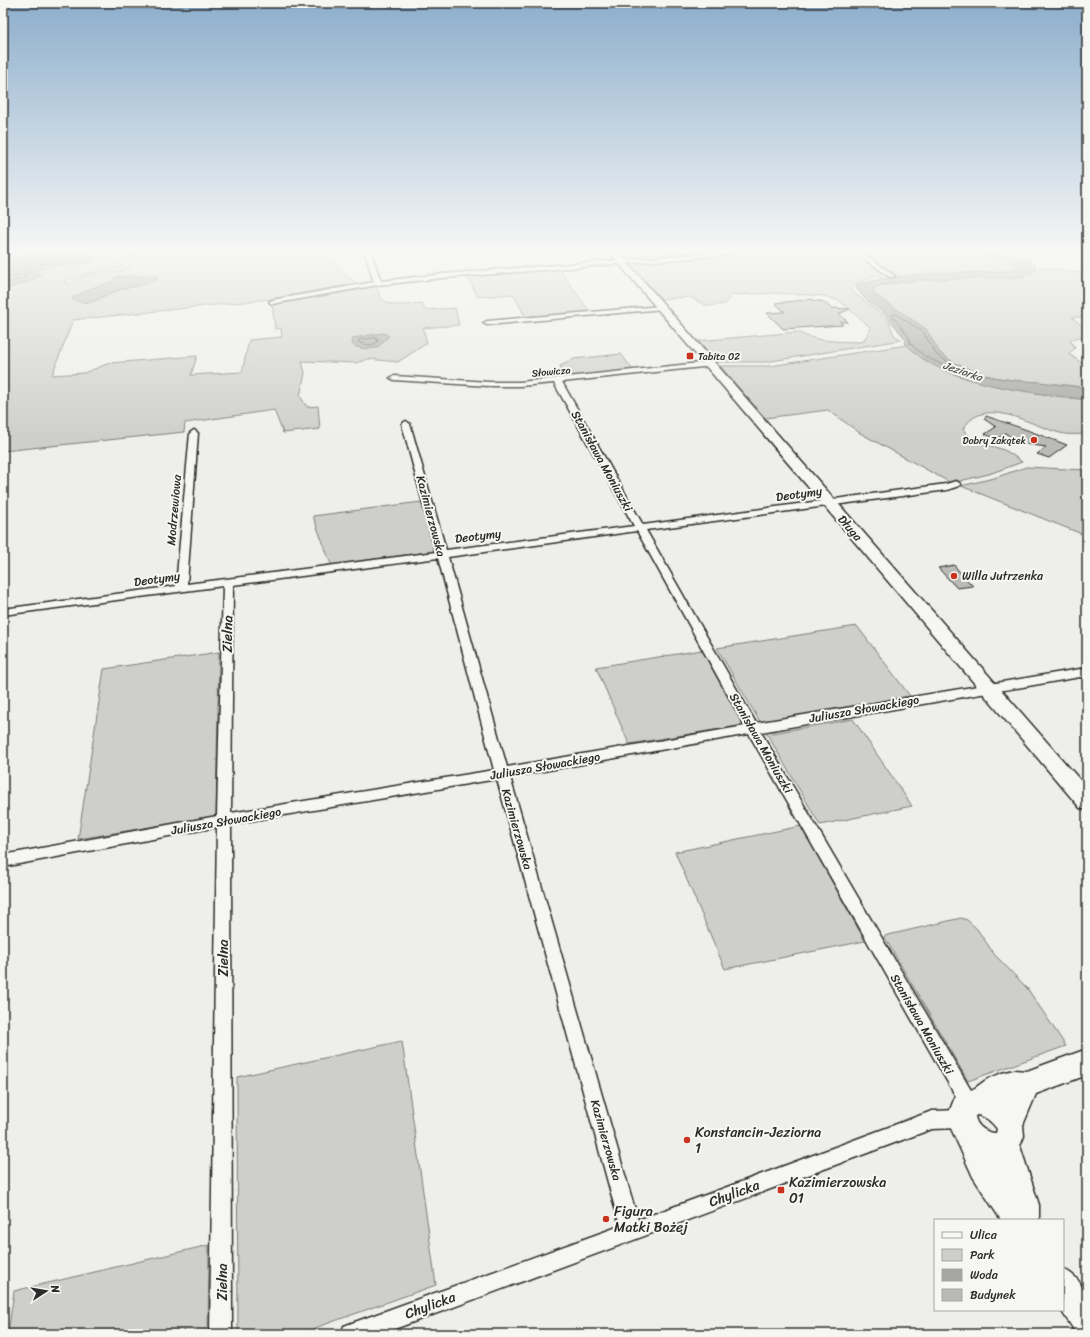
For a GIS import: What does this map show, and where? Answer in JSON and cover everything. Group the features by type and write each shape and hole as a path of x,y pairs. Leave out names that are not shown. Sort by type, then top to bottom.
{"street":[{"path":"487,323 575,315"},
{"name":"Długa","path":"667,315 1087,802"},
{"name":"Słowicza","path":"394,378 489,384 520,384 709,364"},
{"name":"Stanisława Moniuszki","path":"557,381 971,1116"},
{"name":"Kazimierzowska","path":"406,424 502,773 632,1232"},
{"name":"Modrzewiowa","path":"181,588 194,433"},
{"name":"Deotymy","path":"3,612 947,488 956,484"},
{"name":"Zielna","path":"221,1334 224,820 228,583"},
{"name":"Juliusza Słowackiego","path":"3,861 224,820 988,688 1080,673 1087,674"},
{"path":"971,1116 996,1107 1002,1113 1024,1205 1025,1214 1023,1219 1015,1214 1000,1192 977,1152 971,1116 988,1093 1000,1087 1018,1082 1027,1084 1087,1062"},
{"path":"971,1116 979,1144 994,1148 1007,1135 1027,1084"},
{"name":"Chylicka","path":"352,1334 632,1232 713,1200 932,1120 971,1116"},
{"path":"1064,1286 1087,1322"}],"green space":[{"path":"3,315 117,315 73,320 52,375 84,373 110,363 197,356 191,375 242,372 249,340 282,337 281,328 275,329 273,315 457,315 459,325 423,328 427,343 398,362 368,359 356,363 302,361 305,373 300,396 307,407 318,406 320,429 283,433 274,410 185,423 184,432 3,451"},
{"path":"525,315 554,315 526,318"},
{"path":"857,315 883,315 889,322 894,335 902,340 765,362 716,362 698,341 798,332 821,340 863,342 871,328"},
{"path":"905,315 1087,315 1087,317 1072,317 1087,330 1087,335 1070,340 1075,348 1069,354 1087,367 1087,388 1020,381 987,375 971,370 955,363 940,353 928,335"},
{"path":"907,345 922,358 942,369 966,377 1017,389 1087,400 1087,434 1065,434 1011,416 997,413 984,413 972,418 963,429 976,441 1006,451 1022,462 989,474 951,483 860,433 828,410 765,418 720,366 770,366"},
{"path":"621,354 633,370 564,377 560,366 574,359"},
{"path":"1026,467 1087,470 1087,536 961,486 994,478"},
{"path":"421,502 434,551 332,565 313,516"},
{"path":"857,626 910,696 760,722 717,648"},
{"path":"702,650 744,725 629,744 596,667"},
{"path":"219,652 216,816 78,839 104,669"},
{"path":"853,719 912,806 820,825 767,734"},
{"path":"801,826 865,941 725,969 675,852"},
{"path":"961,918 967,920 977,929 994,954 1027,988 1066,1046 968,1081 884,936"},
{"path":"402,1041 436,1285 298,1334 238,1334 237,1077"},
{"path":"209,1245 208,1334 8,1334 14,1291"}],"water":[{"name":"Jeziorka","path":"886,315 906,315 926,329 940,353 954,363 991,377 1087,388 1087,400 1017,390 965,378 922,359 905,343 906,340"},
{"path":"383,333 389,336 377,348 367,349 352,344 353,338"}],"building":[{"path":"769,315 841,315 848,322 840,322 843,325 783,329"},
{"name":"Dobry Zakątek","path":"986,416 1067,445 1049,458 1037,454 1046,447 1020,443 1005,433 997,439 985,434 996,427 984,419"},
{"name":"Willa Jutrzenka","path":"954,565 973,586 957,588 938,568"}],"place":[{"name":"Tabita 02","path":"690,356"},
{"name":"Dobry Zakątek","path":"1034,440"},
{"name":"Willa Jutrzenka","path":"954,576"},
{"name":"Konstancin-Jeziorna 1","path":"687,1140"},
{"name":"Kazimierzowska 01","path":"781,1190"},
{"name":"Figura Matki Bożej","path":"606,1219"}]}
